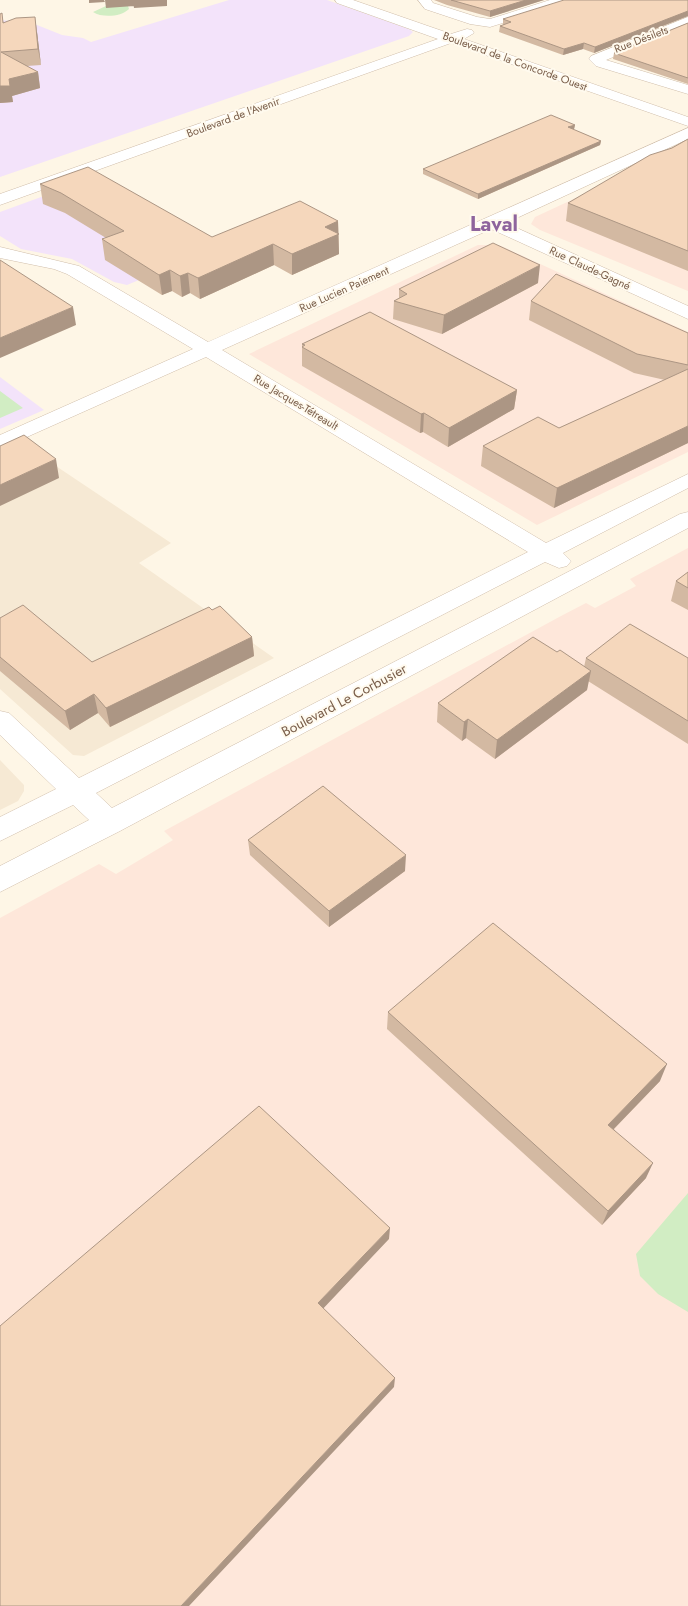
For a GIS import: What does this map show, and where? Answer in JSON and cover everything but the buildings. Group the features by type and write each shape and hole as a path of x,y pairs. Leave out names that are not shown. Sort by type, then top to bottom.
{"street":[{"name":"Boulevard de la Concorde Ouest","path":"341,0 434,32 457,33 688,107"},
{"name":"Boulevard de la Concorde Ouest","path":"375,0 688,122"},
{"path":"424,0 426,4 435,8 475,21 490,22 501,21 562,0"},
{"name":"Rue Désilets","path":"688,21 596,59 600,63 688,90"},
{"name":"Boulevard de l'Avenir","path":"0,184 434,32"},
{"name":"Boulevard de l'Avenir","path":"0,200 457,33"},
{"name":"Rue Lucien Paiement","path":"0,443 492,223 688,133"},
{"name":"Rue Claude-Gagné","path":"492,223 688,313"},
{"name":"Rue Jacques-Tétreault","path":"0,252 13,257 68,268 209,350 581,576"},
{"path":"0,830 688,480"},
{"name":"Boulevard Le Corbusier","path":"0,880 688,519"},
{"path":"0,720 110,823"}],"shaded area":[{"path":"229,0 327,0 413,32 409,36 0,177 0,20 32,23 62,35 83,38 91,42"},
{"path":"688,146 688,291 540,230 531,224 535,217"},
{"path":"96,177 223,245 127,285 114,282 72,259 21,249 0,236 0,212"},
{"path":"478,245 499,245 688,332 688,452 537,525 249,354"},
{"path":"0,377 44,410 0,429"},
{"path":"29,448 171,543 139,563 274,658 84,756 73,755 0,689 0,461"},
{"path":"688,548 688,1606 0,1606 0,918 99,864 116,874 173,840 164,831 586,603 595,608 636,586 630,579"},
{"path":"0,760 24,785 24,791 18,801 0,810"}],"green space":[{"path":"106,6 128,6 129,9 121,14 111,16 93,12"},
{"path":"0,391 23,408 0,418"},
{"path":"688,1193 688,1312 658,1294 640,1276 636,1254"}],"district":[{"name":"Laval","path":"494,224"}]}
